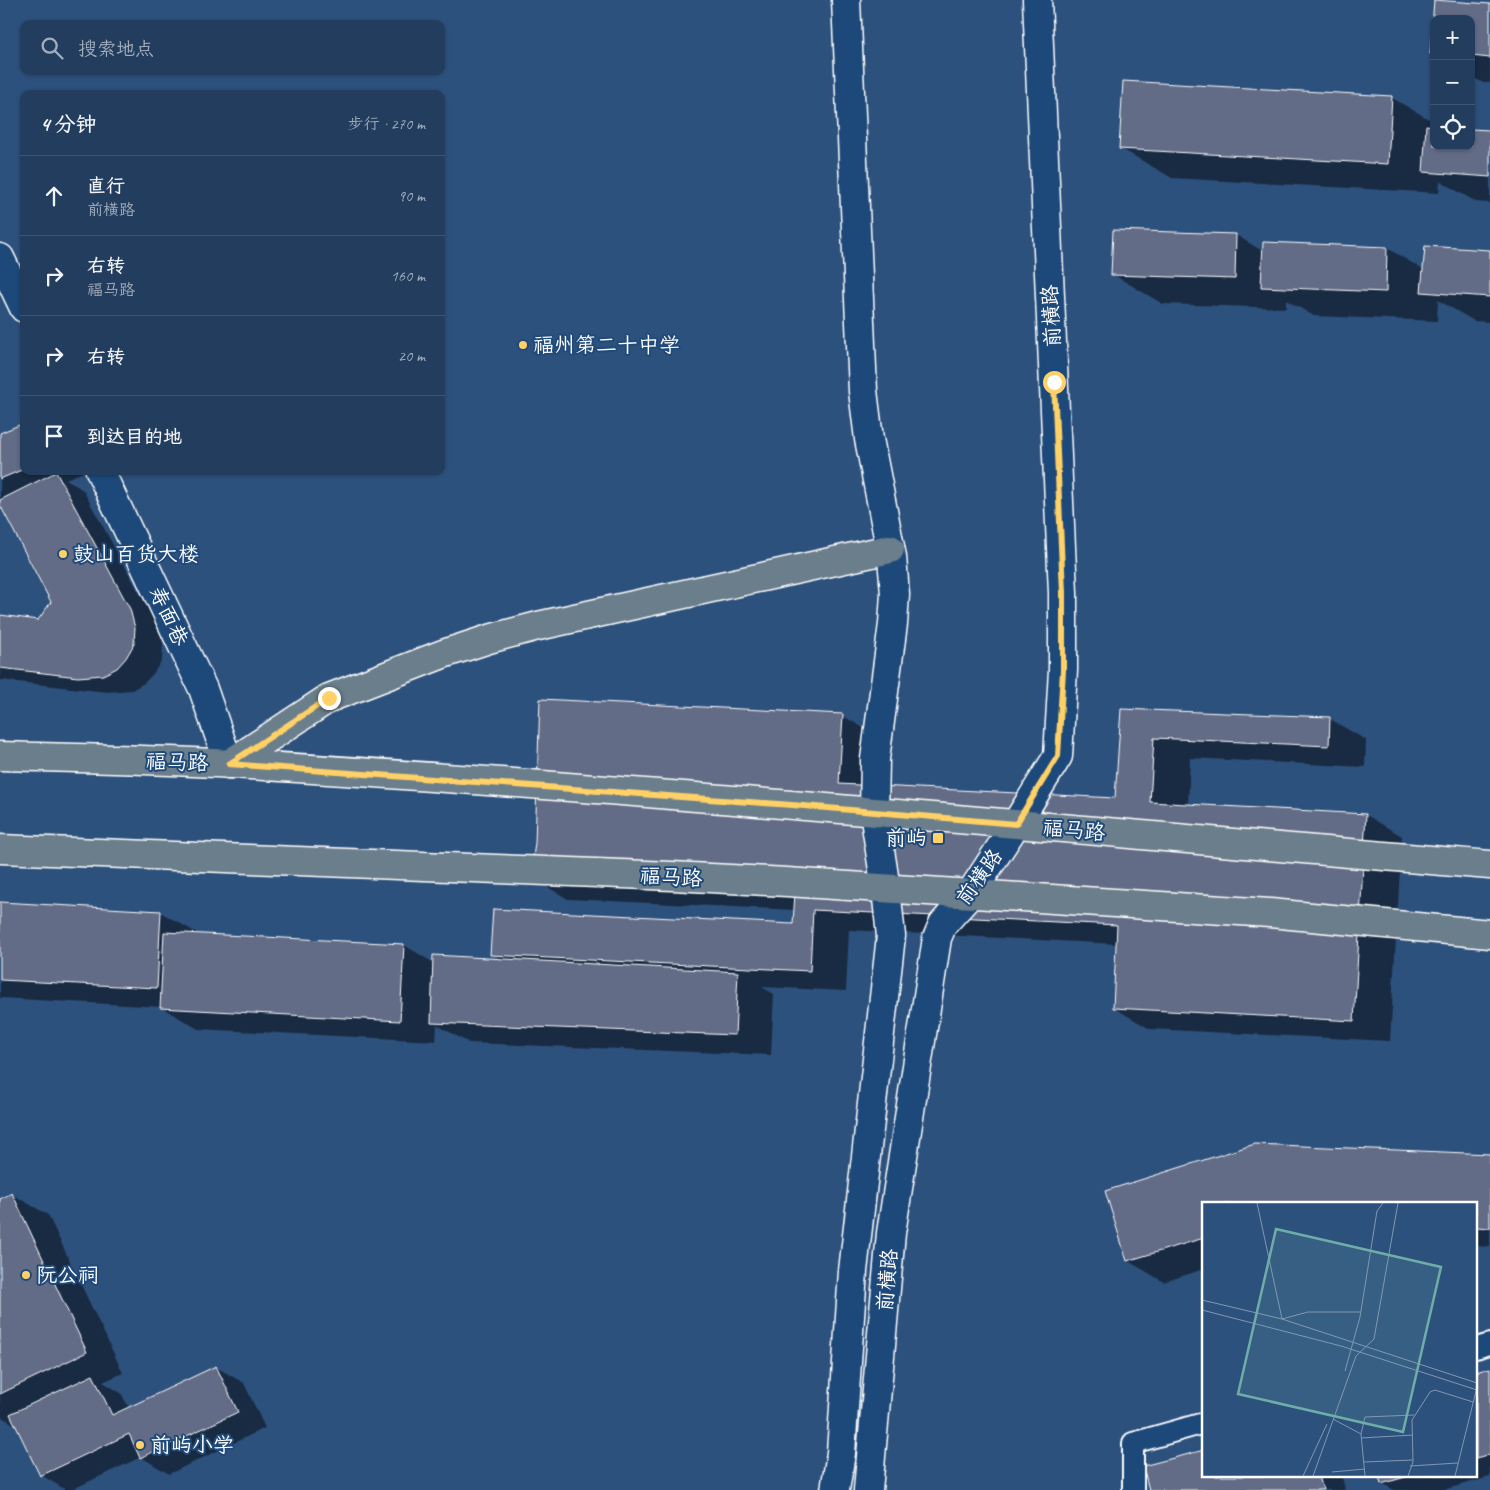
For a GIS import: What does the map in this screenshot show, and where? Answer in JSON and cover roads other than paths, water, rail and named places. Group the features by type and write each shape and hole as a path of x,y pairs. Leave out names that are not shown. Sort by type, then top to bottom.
{"main road":[{"name":"前横路","path":"835,1490 841,1453 853,1271 891,936 874,812 875,759 893,624 895,594 890,549 863,391 846,0"},
{"name":"前横路","path":"868,1490 891,1233 937,938 943,924 971,893 1058,756 1063,670 1063,593 1037,0"},
{"path":"0,258 20,300"},
{"name":"寿面巷","path":"102,475 203,689 229,764"},
{"path":"229,764 329,698 443,654 489,639 538,626 890,549"},
{"name":"福马路","path":"0,756 229,764 521,784 874,812 1490,865"},
{"name":"福马路","path":"0,849 653,876 971,893 1270,913 1490,934"}],"lane":[{"path":"1133,1490 1133,1442 1202,1424"}],"place":[{"name":"福州第二十中学","path":"523,345"},
{"name":"鼓山百货大楼","path":"63,554"},
{"name":"前屿","path":"938,838"},
{"name":"阮公祠","path":"26,1275"},
{"name":"前屿小学","path":"140,1445"}]}
